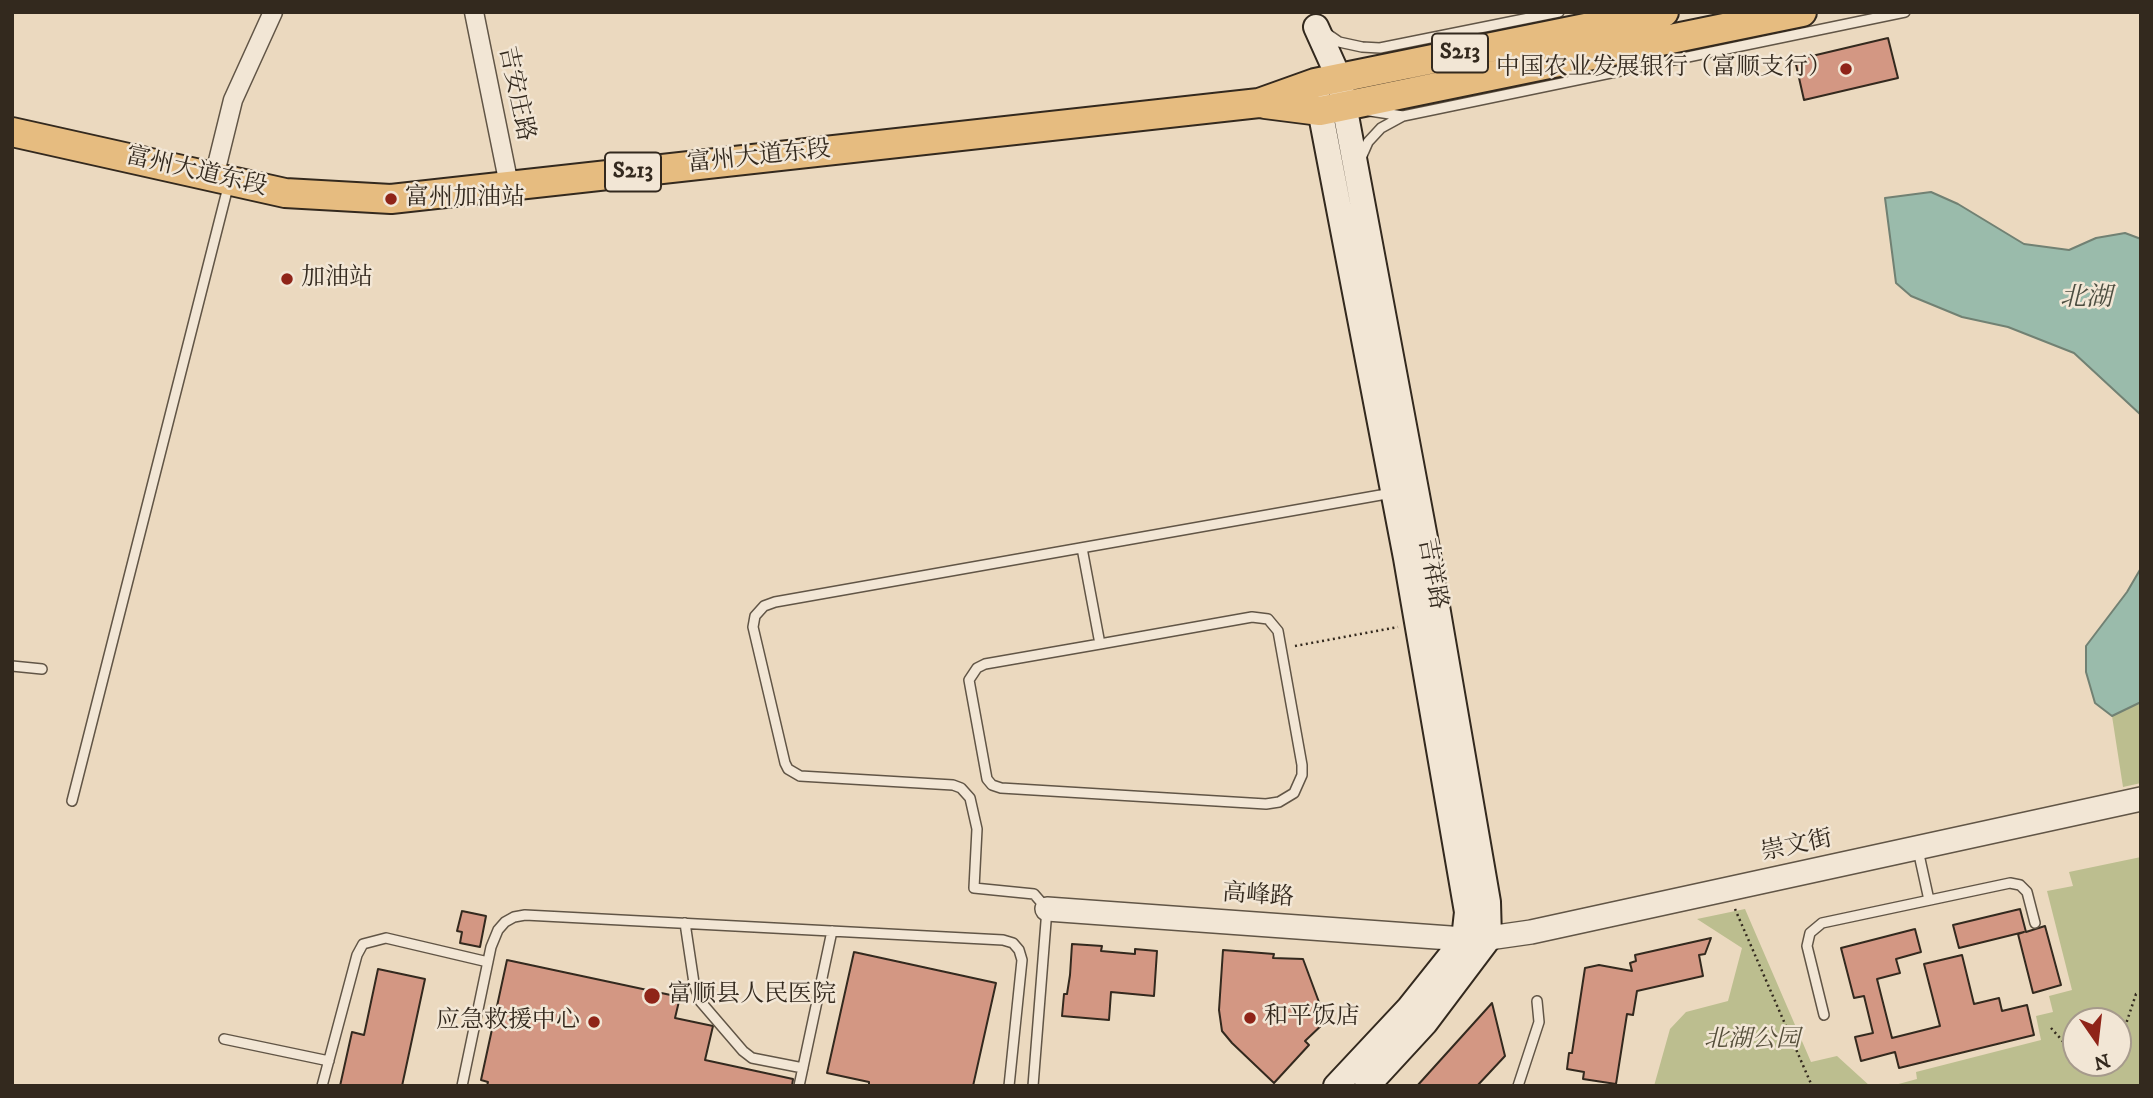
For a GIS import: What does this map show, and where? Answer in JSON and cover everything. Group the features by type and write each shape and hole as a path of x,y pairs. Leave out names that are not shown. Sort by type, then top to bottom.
{"main road":[{"name":"S213","path":"1259,103 1338,75 1664,12"},
{"name":"S213","path":"1259,103 1332,109 1802,12"},
{"name":"吉祥路","path":"1315,20 1338,75 1332,109 1394,493 1467,912 1464,939"},
{"name":"富州大道东段","path":"12,132 285,193 391,199 1259,103"},
{"name":"吉祥路","path":"1332,109 1356,169 1433,581 1488,902 1489,937"},
{"path":"1367,1086 1425,1023 1489,937"},
{"path":"1336,1086 1409,1008 1464,939"}],"street":[{"path":"222,179 233,100 272,12"},
{"name":"吉安庄路","path":"474,12 509,186"},
{"name":"崇文街","path":"1464,939 1531,932 2141,799"},
{"name":"高峰路","path":"1047,909 1464,939"}],"lane":[{"path":"1315,20 1339,42 1380,48 1559,12"},
{"path":"1356,169 1368,142 1381,128 1403,116 1905,12"},
{"path":"1370,56 1380,48"},
{"path":"1332,109 1403,116"},
{"path":"72,801 222,179"},
{"path":"1033,1086 1047,909 1034,894 974,888 976,821 970,798 961,788 953,785 800,776 788,769 753,622 758,610 775,602 1394,493"},
{"path":"1082,548 1100,644"},
{"path":"1261,617 1274,624 1278,631 1302,775 1294,793 1287,799 1266,804 1001,788 992,785 984,771 969,688 971,674 985,664 1100,644 1261,617"},
{"path":"12,666 42,669"},
{"path":"1917,848 1929,900"},
{"path":"1824,1015 1807,946 1813,929 1829,922 2016,883 2027,892 2035,923"},
{"path":"462,1086 488,962 498,930 514,917 534,916 1003,940 1013,943 1022,960 1009,1086"},
{"path":"685,923 694,983 700,1001 752,1058 803,1068"},
{"path":"799,1086 832,931"},
{"path":"322,1086 356,955 363,944 378,938 386,939 488,962"},
{"path":"1518,1086 1539,1022 1537,1001"},
{"path":"224,1039 329,1061"}],"path":[{"path":"1281,649 1418,623"},
{"path":"1727,890 1812,1086"},
{"path":"2132,1007 2136,994 2141,994"},
{"path":"2051,1028 2062,1040"}],"green space":[{"path":"2141,702 2141,783 2123,787 2112,716"},
{"path":"2141,857 2141,1086 1891,1086 1917,1079 1916,1072 2041,1040 2036,1016 2053,1012 2049,996 2072,990 2047,891 2073,886 2069,872"},
{"name":"北湖公园","path":"1745,909 1811,1062 1837,1056 1870,1086 1654,1086 1670,1029 1686,1012 1728,1001 1742,948 1697,919"}],"water":[{"name":"北湖","path":"1931,192 1958,204 2024,244 2069,250 2096,238 2125,233 2141,239 2141,415 2074,353 2008,327 1962,317 1911,296 1896,283 1885,198"},
{"path":"2141,568 2141,702 2112,716 2095,703 2086,672 2086,646 2127,592"}],"building":[{"name":"中国农业发展银行（富顺支行）","path":"1888,38 1898,78 1804,100 1795,60"},
{"path":"2020,909 2026,932 2045,926 2061,985 2033,993 2018,934 2024,932 1959,948 1953,925"},
{"path":"462,911 486,916 480,947 460,943 462,932 457,931"},
{"path":"1915,929 1921,952 1896,959 1900,973 1877,979 1892,1038 1940,1026 1924,964 1962,955 1974,1004 1999,998 2002,1011 2027,1005 2034,1035 1899,1068 1895,1052 1861,1061 1855,1037 1873,1033 1864,996 1854,998 1841,948"},
{"path":"1711,938 1705,954 1699,955 1703,976 1637,991 1633,1015 1627,1014 1616,1084 1583,1079 1584,1072 1567,1069 1569,1053 1572,1053 1585,968 1599,965 1632,971 1630,963 1636,961 1635,955"},
{"path":"1072,944 1102,946 1101,951 1135,954 1135,949 1157,951 1154,996 1111,992 1109,1020 1062,1016 1064,994 1067,994 1070,975"},
{"name":"和平饭店","path":"1223,950 1274,954 1273,958 1303,959 1326,1021 1305,1041 1309,1045 1274,1083 1222,1031 1219,1010"},
{"path":"854,952 996,983 973,1086 869,1086 869,1082 827,1073"},
{"name":"应急救援中心","path":"507,960 680,997 675,1018 713,1026 705,1060 793,1079 792,1086 487,1086 488,1082 481,1080"},
{"path":"378,969 425,979 402,1086 340,1086 352,1032 364,1035"},
{"path":"1492,1003 1505,1056 1477,1086 1417,1086"}],"place":[{"name":"中国农业发展银行（富顺支行）","path":"1846,69"},
{"name":"富州加油站","path":"391,199"},
{"name":"加油站","path":"287,279"},
{"name":"富顺县人民医院","path":"652,996"},
{"name":"和平饭店","path":"1250,1018"},
{"name":"应急救援中心","path":"594,1022"}]}
